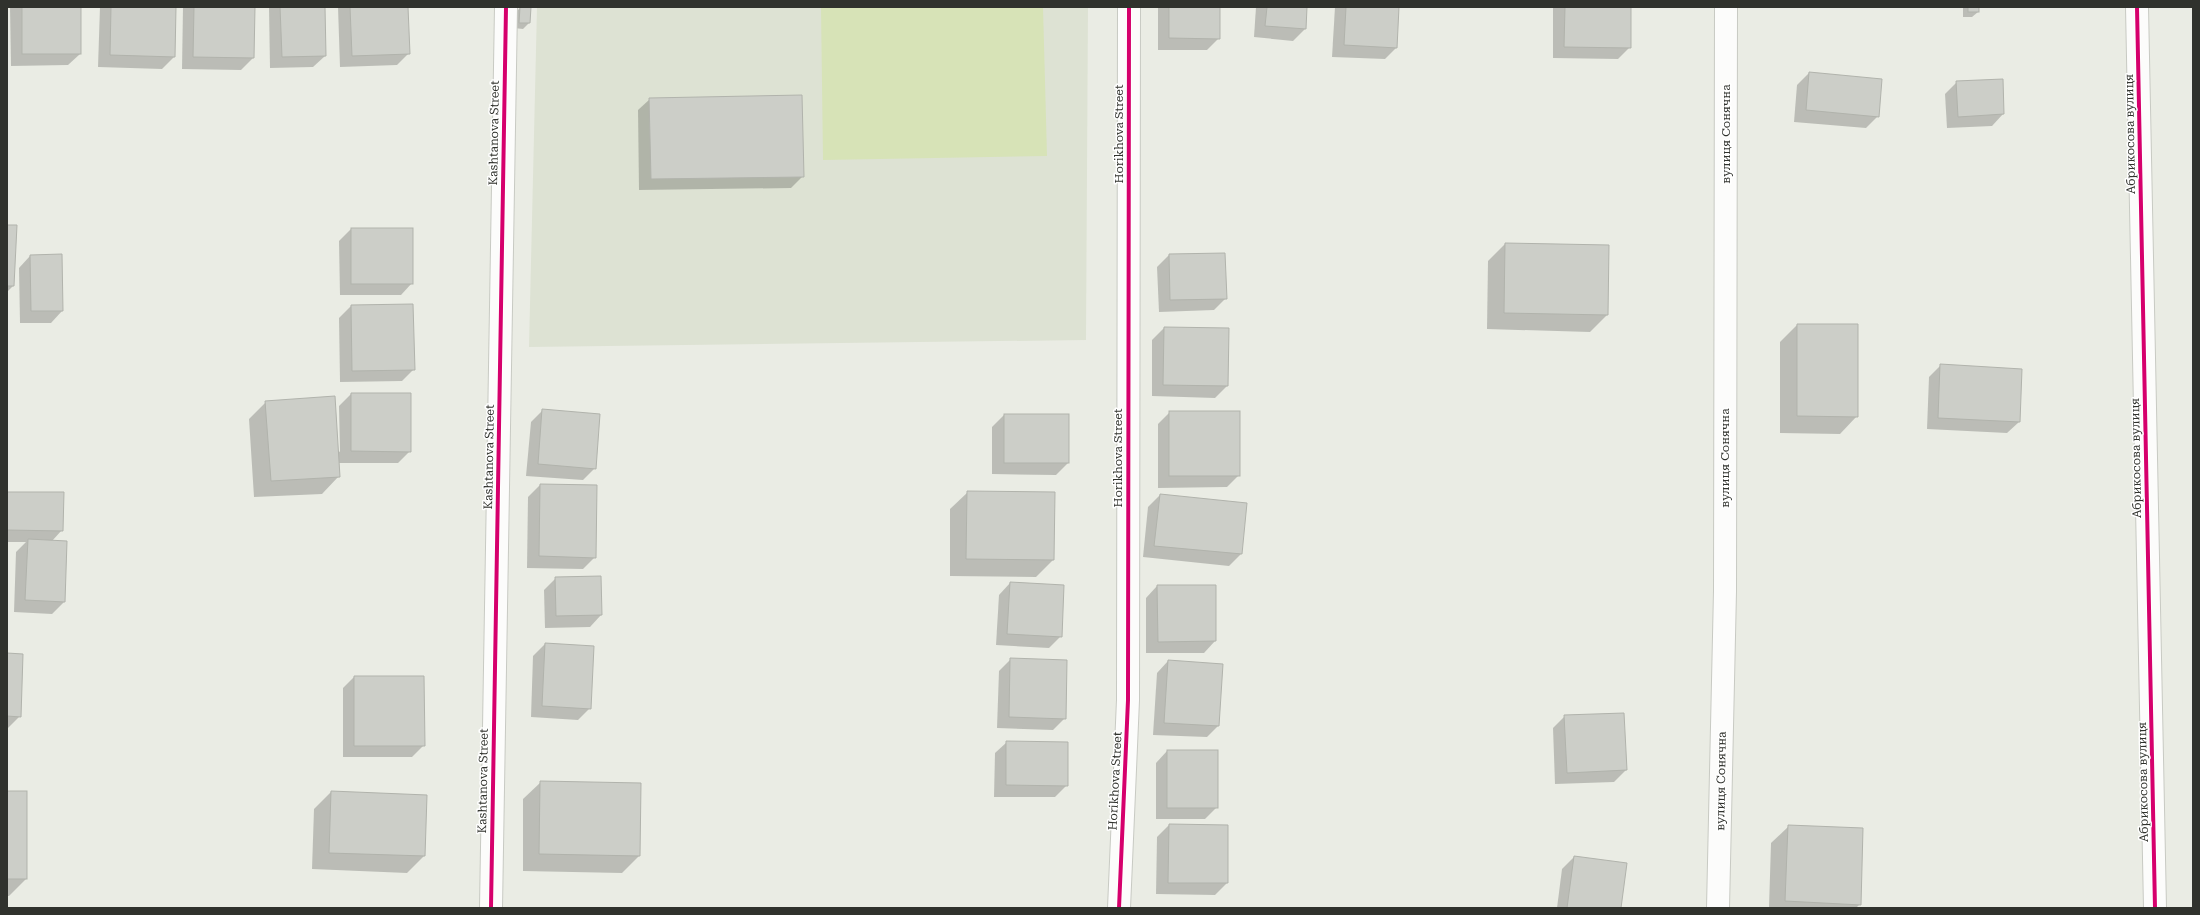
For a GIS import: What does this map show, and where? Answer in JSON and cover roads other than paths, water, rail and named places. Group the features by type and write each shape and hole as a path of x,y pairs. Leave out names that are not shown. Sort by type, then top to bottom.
{"street":[{"name":"Kashtanova Street","path":"491,908 506,7"},
{"name":"Horikhova Street","path":"1119,908 1128,700 1129,7"},
{"name":"вулиця Сонячна","path":"1718,908 1725,583 1726,7"},
{"name":"Абрикосова вулиця","path":"2137,7 2155,908"}]}
